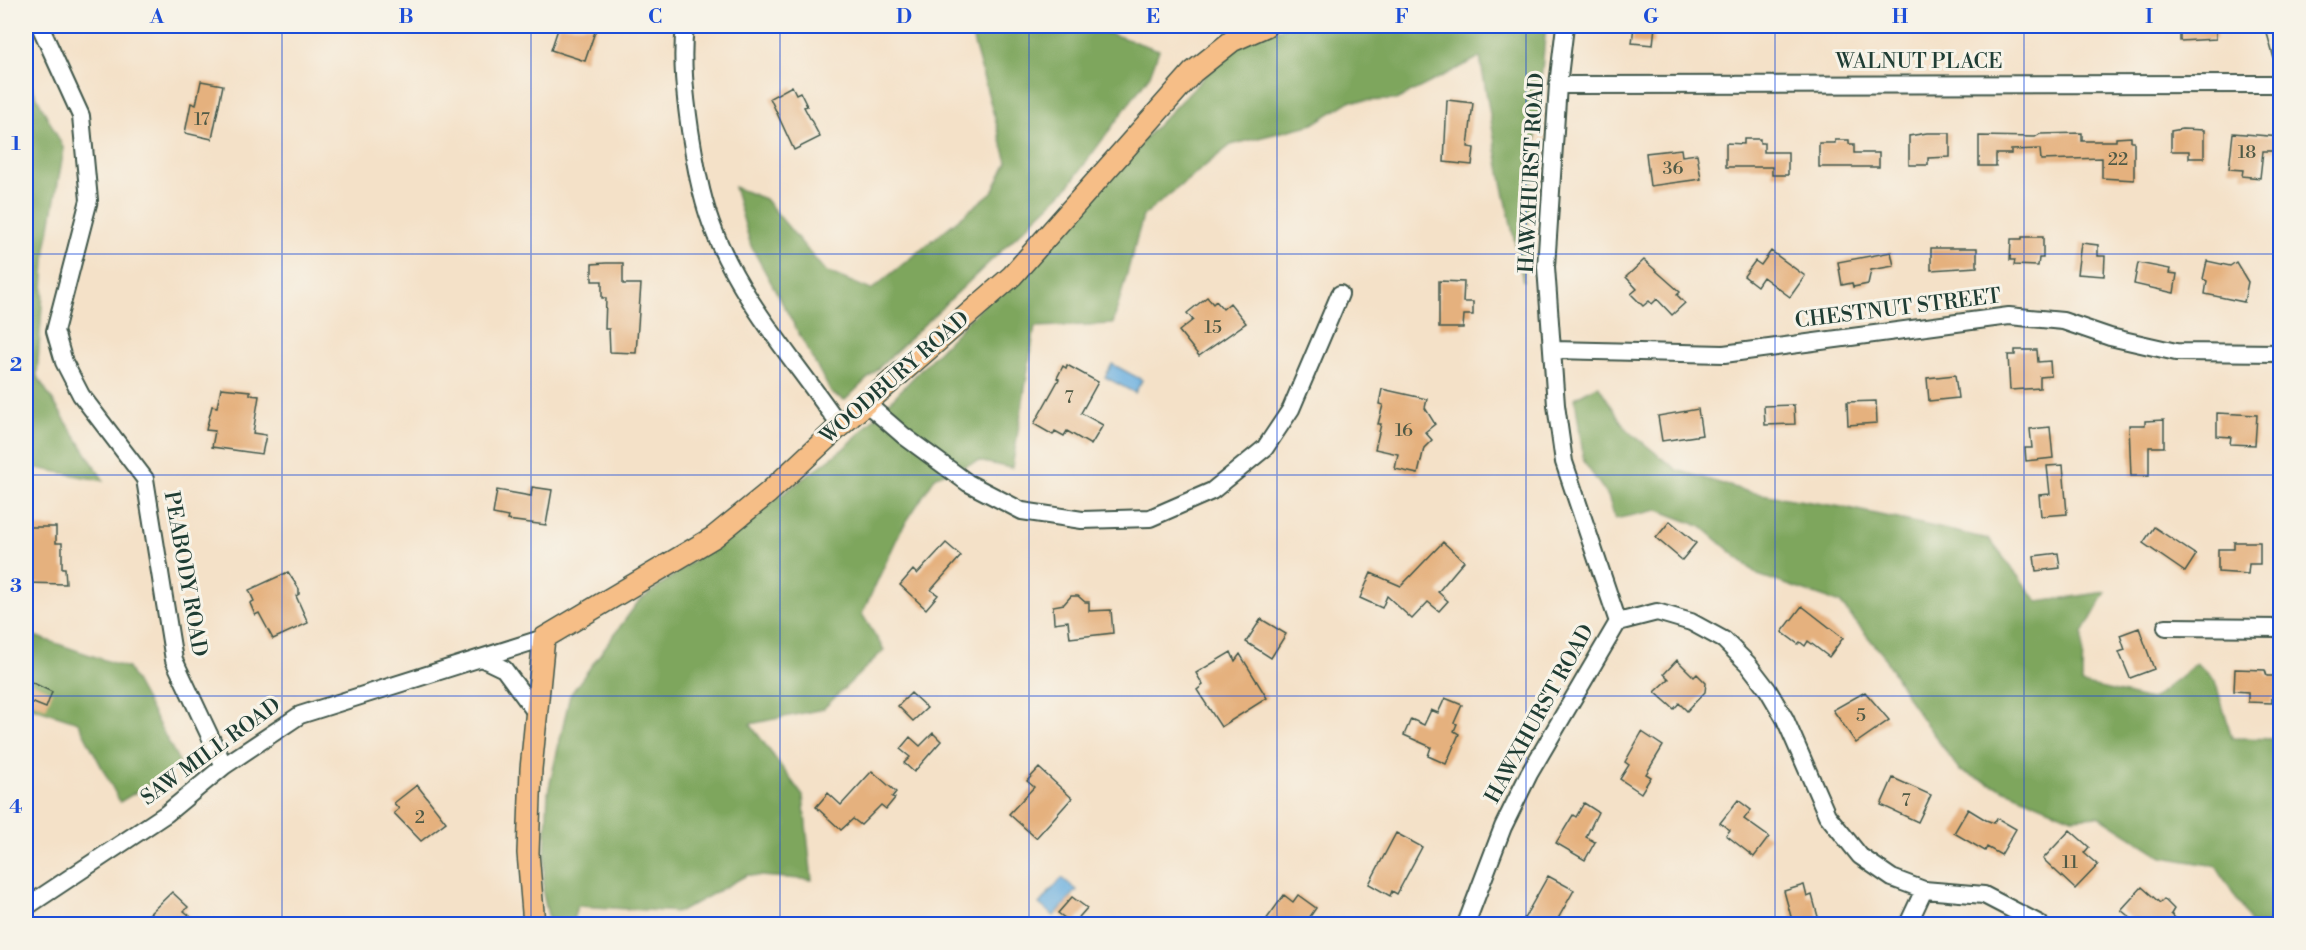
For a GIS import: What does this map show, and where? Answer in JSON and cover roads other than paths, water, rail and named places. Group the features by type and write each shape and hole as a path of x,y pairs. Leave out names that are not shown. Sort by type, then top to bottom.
{"main road":[{"name":"WOODBURY ROAD","path":"544,638 714,537 768,493 840,426 1012,276 1193,72 1232,41 1266,26"},
{"path":"534,924 528,853 544,638"}],"street":[{"name":"PEABODY ROAD","path":"40,26 81,116 89,200 55,331 64,362 81,395 145,479 174,660 224,766"},
{"path":"685,26 682,50 687,113 695,166 711,223 733,269 764,320 840,426"},
{"name":"HAWXHURST ROAD","path":"1466,924 1503,827 1529,774 1618,622 1564,462 1556,405 1554,350 1546,267 1558,85 1565,26"},
{"name":"WALNUT PLACE","path":"1558,85 2280,84"},
{"path":"867,404 904,436 968,483 1022,511 1082,520 1150,518 1212,491 1265,448 1291,409 1340,294"},
{"name":"CHESTNUT STREET","path":"1554,350 1724,354 2008,316 2063,321 2110,338 2176,352 2280,353"},
{"path":"1618,622 1657,612 1690,622 1724,640 1748,664 1768,690 1785,719 1827,815 1860,856 1892,878 1924,890 1984,896 2040,924"},
{"path":"2166,627 2280,628"},
{"name":"SAW MILL ROAD","path":"26,907 166,814 224,766 300,715 544,638"},
{"path":"481,658 504,669 537,714"},
{"path":"1908,924 1924,890"}],"water":[{"path":"1112,364 1142,380 1135,393 1105,377"},
{"path":"1062,878 1077,890 1054,916 1039,904"}]}
